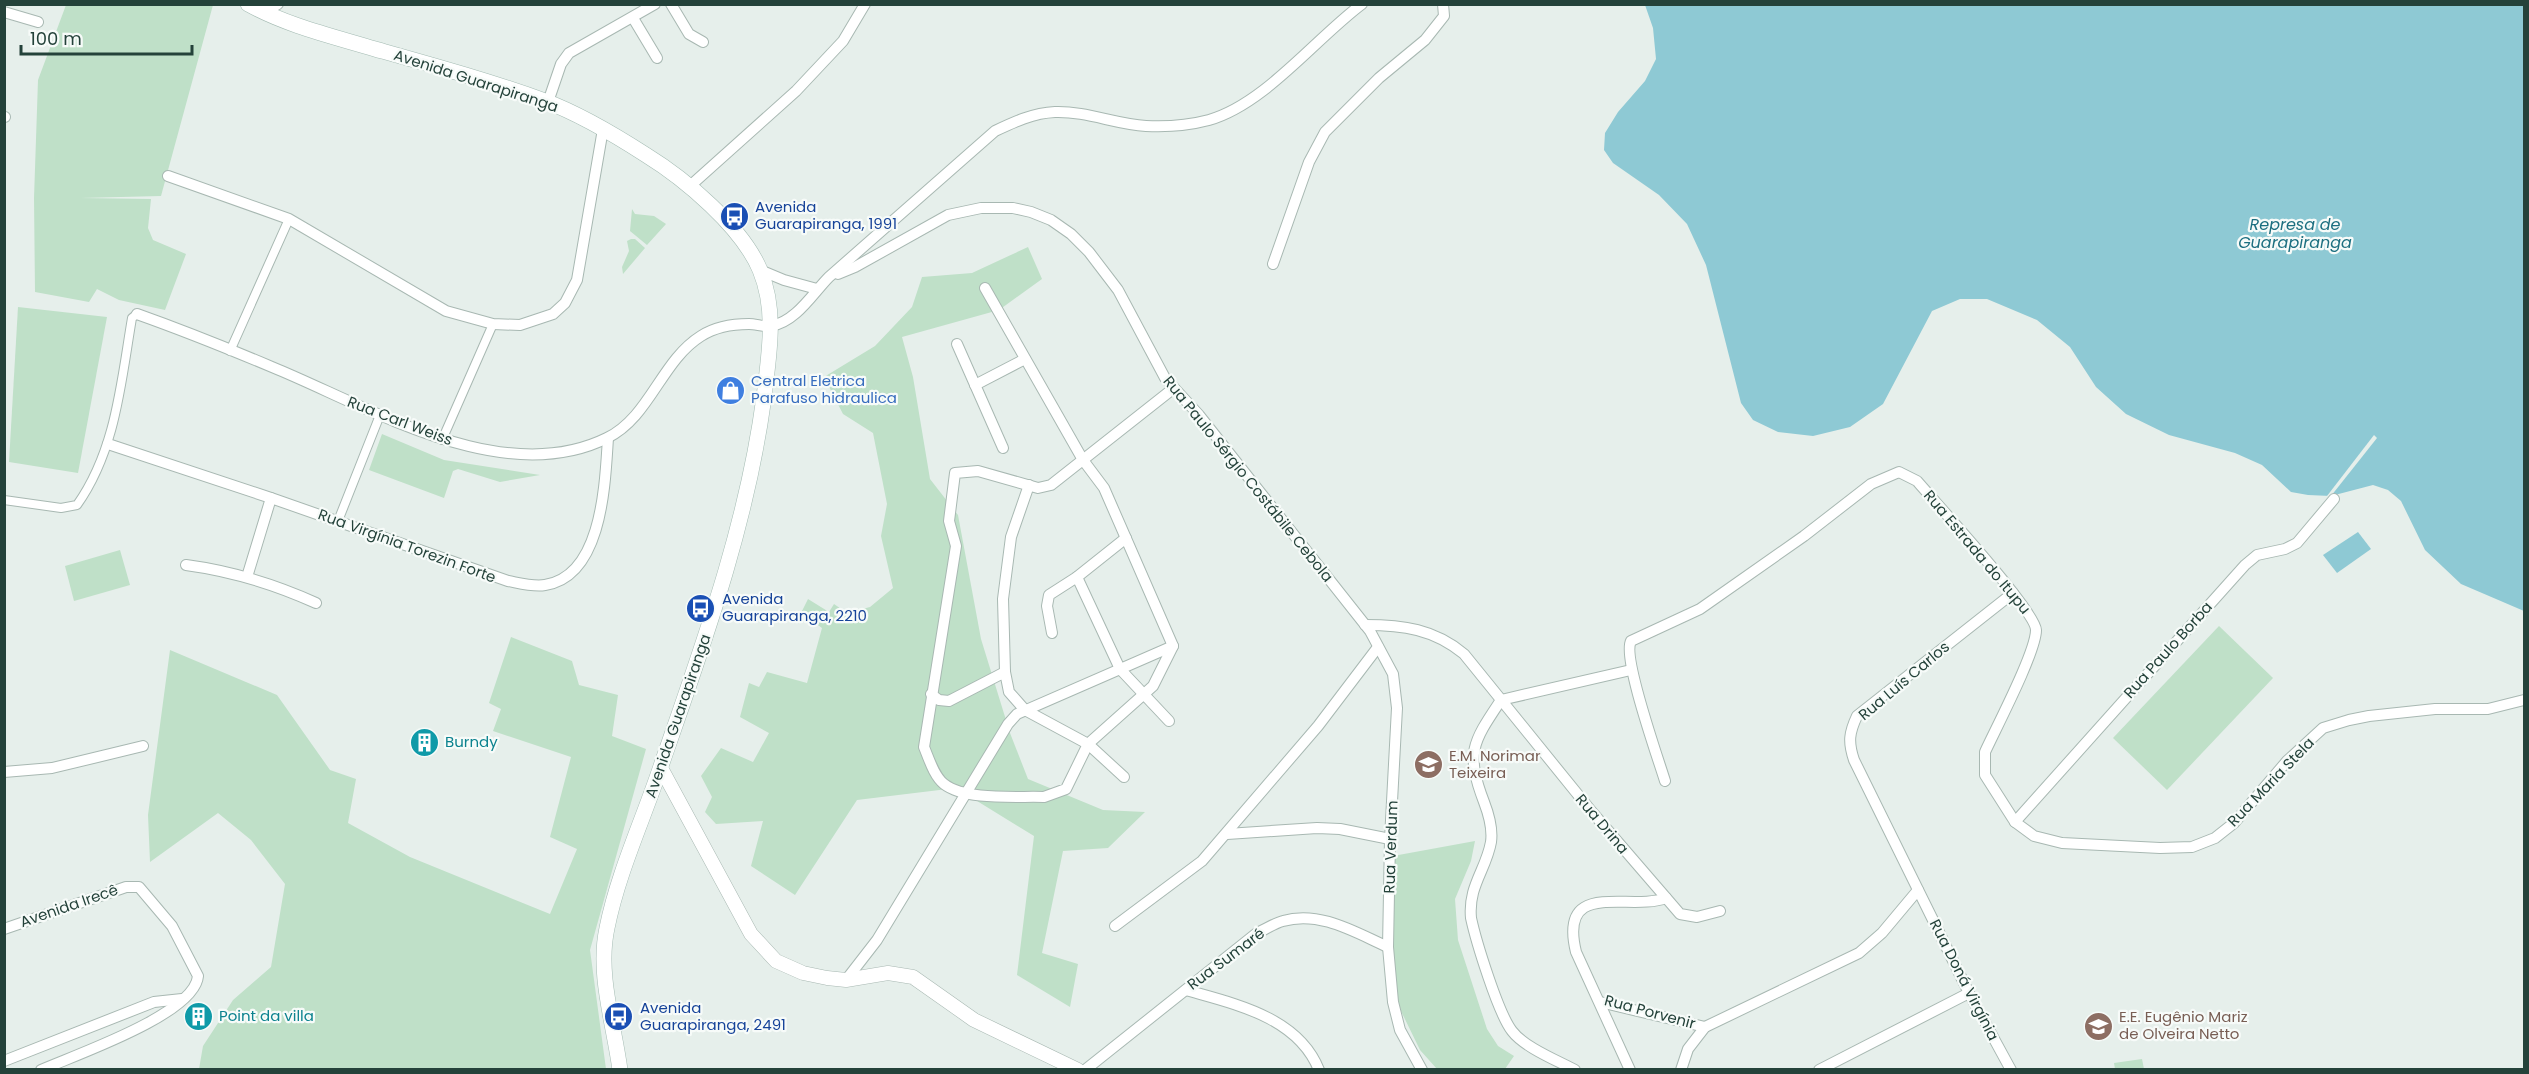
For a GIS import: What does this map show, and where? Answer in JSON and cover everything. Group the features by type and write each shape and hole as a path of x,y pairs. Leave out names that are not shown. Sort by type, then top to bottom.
{"main road":[{"name":"Avenida Guarapiranga","path":"248,4 264,13 327,35 548,102 603,129 648,156 690,186 729,225 760,270 772,326 758,442 733,553 661,768 618,887 604,947 606,985 620,1070"}],"street":[{"path":"264,13 278,4"},
{"path":"548,102 561,64 569,53 655,4"},
{"path":"671,4 689,34 704,42"},
{"path":"690,186 812,74 843,41 865,4"},
{"path":"772,326 787,320 829,277 994,131 1027,116 1055,112 1098,116 1146,126 1210,120 1237,107 1265,89 1362,4"},
{"path":"1273,264 1309,162 1325,132 1379,78 1425,40 1444,16 1443,4"},
{"path":"4,12 38,22"},
{"path":"633,18 657,58"},
{"path":"168,176 289,219 446,311 494,324 520,325 538,321 553,314 566,303 577,280 603,129"},
{"name":"Rua Paulo Sérgio Costábile Cebola","path":"829,277 855,267 948,215 981,208 1013,208 1032,212 1051,220 1089,252 1130,309 1143,339 1166,378 1199,415 1365,626"},
{"path":"230,351 289,219"},
{"path":"760,270 784,280 817,289"},
{"path":"985,288 1083,460 1104,488 1173,646"},
{"path":"4,500 61,508 77,505 108,444 114,424 132,318 137,314"},
{"name":"Rua Carl Weiss","path":"137,314 272,367 442,440 504,452 537,454 560,453 608,438 623,427 638,411 687,346 702,335 724,326 772,326"},
{"path":"442,440 494,324"},
{"path":"957,344 1003,448"},
{"path":"975,385 1025,359"},
{"path":"1173,646 1153,686 1088,744 1066,789 1054,795 1044,797 967,794 943,784 932,766 924,747 956,546 949,520 955,473 978,471 1038,488 1051,485 1174,388"},
{"path":"338,521 380,415"},
{"name":"Rua Virgínia Torezin Forte","path":"108,444 508,581 545,585 570,572 581,561 591,544 604,492 608,438"},
{"name":"Rua Estrada do Itupu","path":"1632,670 1628,650 1632,642 1700,609 1787,548 1871,484 1899,472 1917,481 2035,622 2034,643 1985,753 1985,775 2015,822 2034,836 2048,841 2160,848"},
{"path":"1029,485 1011,537 1003,599 1005,672 1009,692 1025,710 1088,744 1124,777"},
{"path":"247,577 271,498"},
{"name":"Rua Paulo Borba","path":"2015,822 2245,564 2257,555 2285,549 2297,543 2334,499"},
{"path":"1052,633 1047,606 1050,595 1066,582 1077,577 1126,538"},
{"path":"186,565 224,570 316,603"},
{"path":"1077,577 1120,669 1169,721"},
{"name":"Rua Luís Carlos","path":"1918,890 1854,760 1850,747 1850,733 1857,716 2013,593"},
{"path":"1365,626 1411,626 1443,639 1464,654 1502,700"},
{"name":"Rua Verdum","path":"1365,626 1392,674 1397,708 1390,838 1388,947 1392,1002 1400,1030 1422,1070"},
{"path":"846,980 877,940 1008,724 1017,714 1173,646"},
{"path":"1115,926 1202,861 1318,726 1378,647"},
{"path":"1575,1070 1512,1032 1500,1008 1471,918 1470,906 1473,890 1488,853 1492,830 1475,780 1472,758 1481,730 1502,700 1632,670 1665,781"},
{"path":"932,694 939,700 949,701 1005,672"},
{"name":"Rua Drina","path":"1502,700 1592,812 1684,916 1720,911"},
{"name":"Rua Maria Stela","path":"2160,848 2192,847 2215,838 2234,823 2287,761 2323,728 2369,716 2435,709 2488,708 2524,700"},
{"path":"4,772 52,768 143,746"},
{"path":"661,768 751,934 776,960 803,974 846,980 888,973 913,977 974,1020 1078,1070"},
{"path":"1227,834 1317,828 1340,829 1390,838"},
{"name":"Avenida Irecê","path":"4,929 126,887 138,887 172,926 198,976 197,985 193,991 182,999"},
{"path":"1681,1070 1688,1049 1705,1027 1859,953 1882,933 1918,890"},
{"name":"Rua Doná Virgínia","path":"1918,890 1969,993 2011,1070"},
{"name":"Rua Porvenir","path":"1666,898 1643,903 1596,902 1587,905 1578,914 1574,926 1574,946 1600,1002 1705,1027"},
{"name":"Rua Sumaré","path":"1085,1070 1257,933 1283,921 1316,918 1341,926 1388,947"},
{"path":"1186,990 1240,1006 1272,1020 1304,1043 1319,1070"},
{"path":"1819,1070 1969,993"},
{"path":"4,1061 154,1002 182,999"},
{"path":"41,1070 163,1016 182,999"},
{"path":"1600,1002 1630,1070"}],"green space":[{"path":"66,5 213,5 161,196 81,198 151,199 148,228 153,240 186,254 165,310 119,300 97,289 89,302 35,292 34,198 38,80"},
{"path":"632,209 635,214 654,216 666,224 647,245 630,231"},
{"path":"635,239 645,248 623,274 622,267 629,251 627,241"},
{"path":"1028,247 1042,279 999,310 902,337 913,377 930,479 958,515 981,639 1010,733 1028,779 1103,810 1145,812 1108,848 1063,851 1042,953 1078,964 1070,1007 1017,975 1034,836 956,788 857,800 795,895 751,866 763,821 716,824 705,812 712,797 701,776 721,748 753,762 769,733 740,717 749,683 759,687 767,672 807,683 822,628 801,613 808,599 829,612 834,604 847,613 870,607 893,588 881,536 887,504 873,433 843,414 824,377 875,346 912,307 922,277 972,273"},
{"path":"18,307 107,317 78,473 9,462"},
{"path":"382,434 444,460 540,475 500,482 458,469 453,471 444,498 369,470"},
{"path":"120,550 130,585 74,601 65,566"},
{"path":"2219,626 2273,678 2167,790 2113,738"},
{"path":"511,637 572,661 579,685 618,695 612,736 646,749 590,950 606,1069 199,1069 203,1046 233,1000 271,967 285,884 251,840 218,813 150,862 148,815 170,650 277,695 330,770 356,779 348,823 410,857 550,914 577,849 550,837 571,757 493,731 501,709 489,703"},
{"path":"1475,841 1471,861 1455,899 1458,940 1487,1029 1498,1046 1514,1056 1505,1069 1437,1069 1420,1050 1401,1011 1393,983 1393,856"},
{"path":"2142,1059 2144,1069 2115,1069 2114,1063"}],"water":[{"name":"Represa de Guarapiranga","path":"1645,5 2524,5 2524,611 2461,584 2425,550 2401,501 2388,490 2373,485 2331,496 2291,492 2262,465 2235,453 2169,435 2126,414 2096,387 2070,347 2037,320 1987,299 1960,299 1932,311 1883,404 1850,427 1813,436 1778,432 1753,420 1741,403 1706,265 1687,224 1659,195 1613,163 1604,150 1605,133 1618,112 1645,81 1656,59 1653,28"},
{"path":"2358,532 2371,549 2337,573 2323,555"}],"pier":[{"path":"2374,435 2377,438 2331,496 2327,496"}],"place":[{"name":"Avenida Guarapiranga, 1991","path":"734,216"},
{"name":"Central Eletrica Parafuso hidraulica","path":"730,390"},
{"name":"Avenida Guarapiranga, 2210","path":"701,608"},
{"name":"Burndy","path":"424,742"},
{"name":"E.M. Norimar Teixeira","path":"1428,765"},
{"name":"Point da villa","path":"198,1016"},
{"name":"Avenida Guarapiranga, 2491","path":"619,1017"},
{"name":"E.E. Eugênio Mariz de Olveira Netto","path":"2098,1026"}]}
